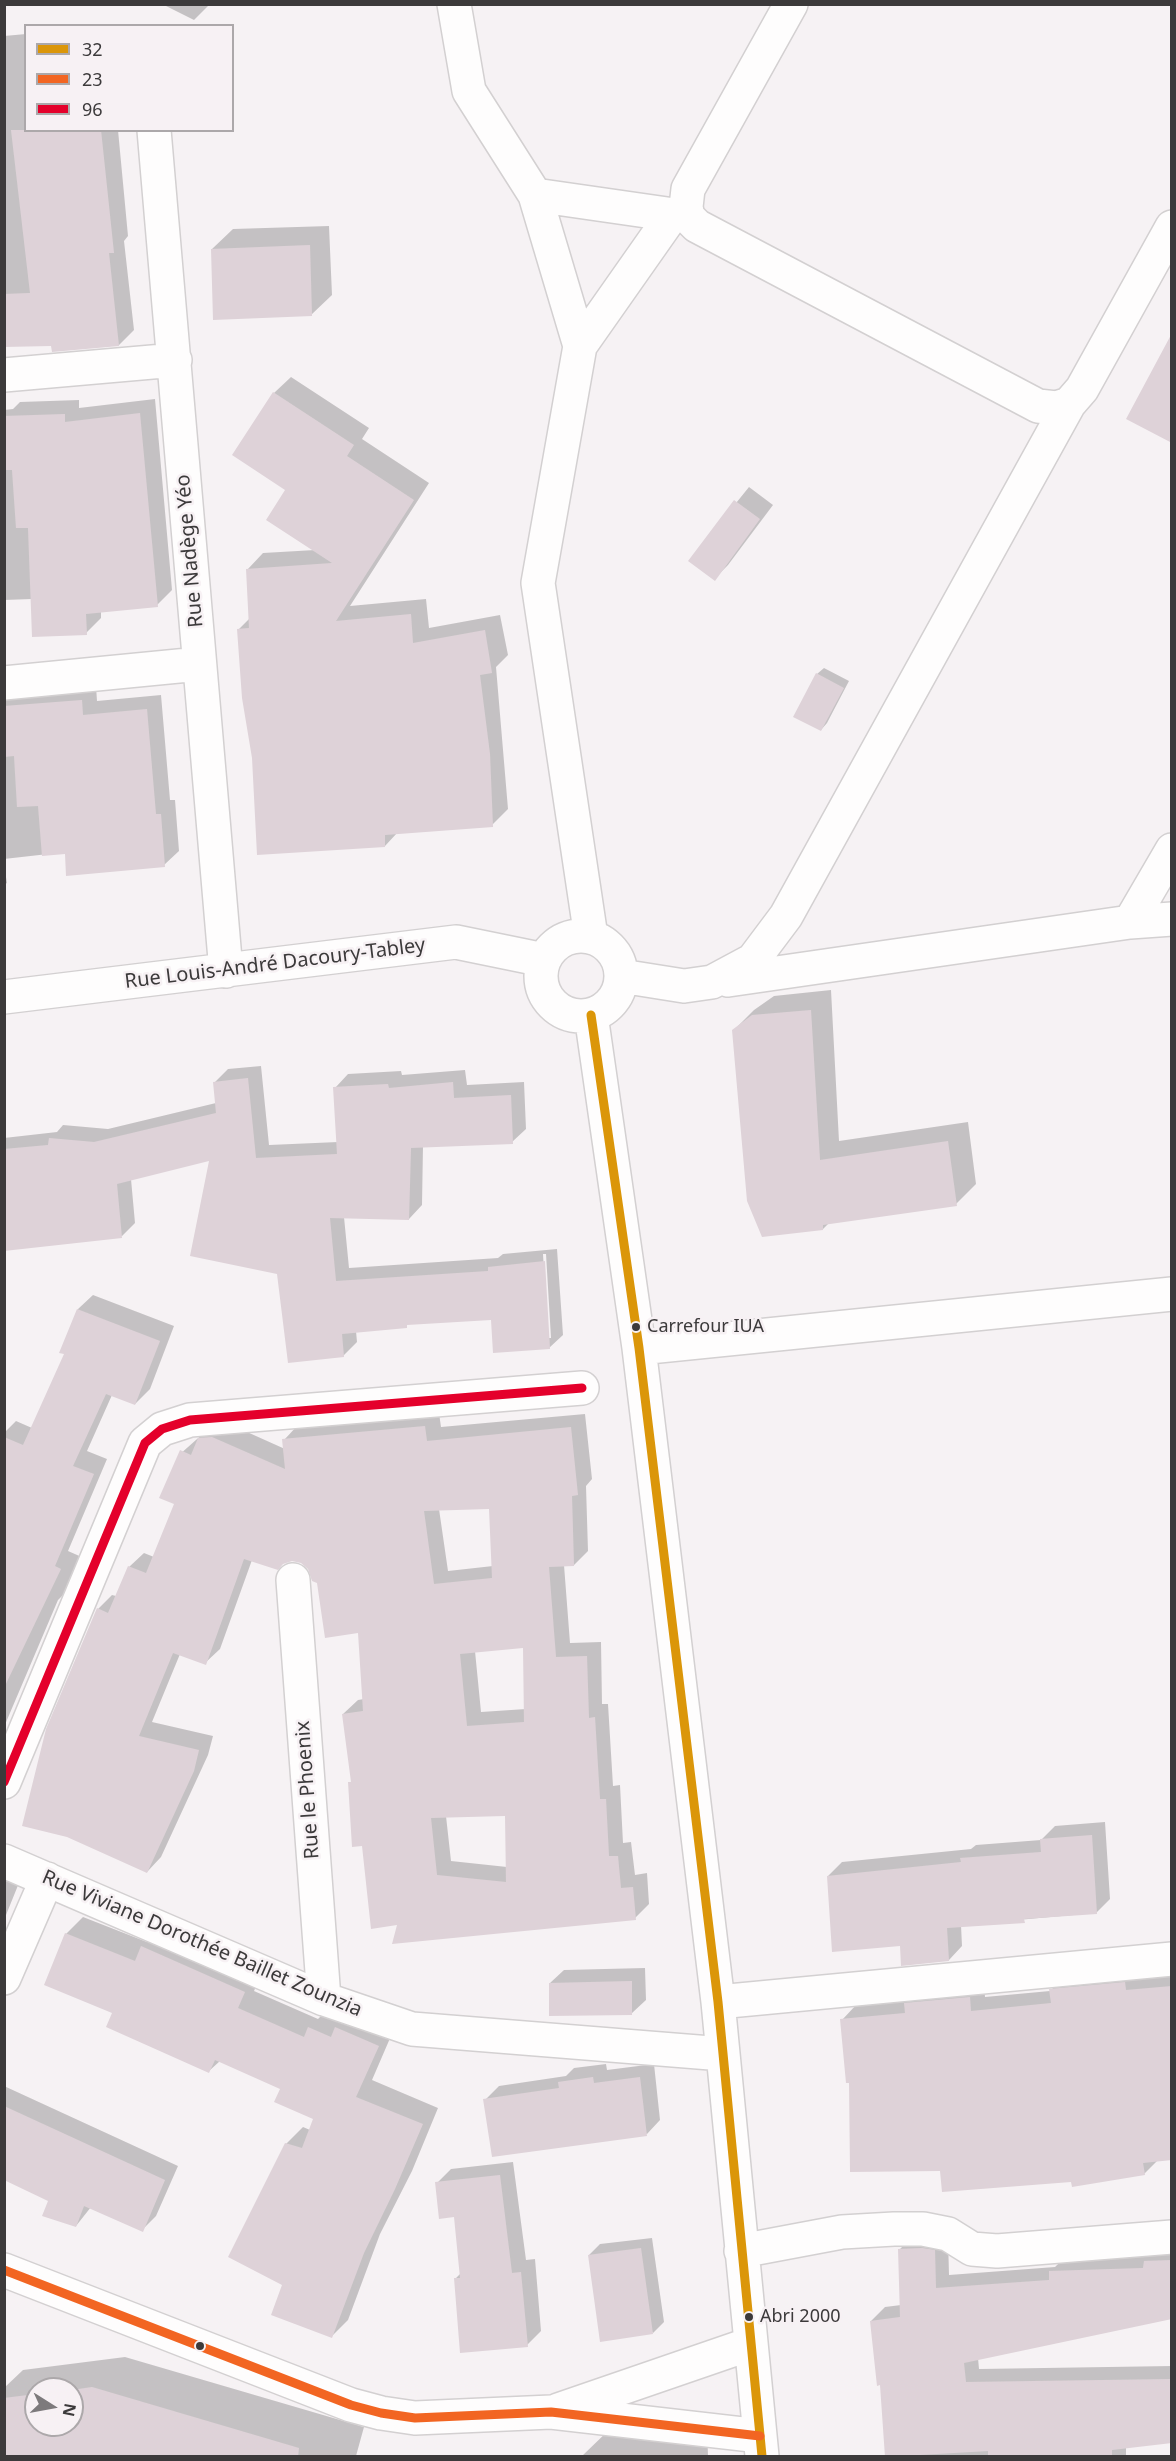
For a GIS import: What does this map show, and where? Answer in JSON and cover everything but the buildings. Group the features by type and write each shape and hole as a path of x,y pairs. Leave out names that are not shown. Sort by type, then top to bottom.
{"street":[{"path":"454,4 469,91 535,195 580,346 538,582 591,937"},
{"path":"580,346 686,207 688,189 791,4"},
{"name":"Rue Nadège Yéo","path":"154,132 226,971"},
{"path":"535,195 680,216 1038,406 1056,408 1069,404"},
{"path":"712,982 753,960 786,916 1069,404 1082,389 1170,231"},
{"path":"4,375 175,360"},
{"path":"4,683 199,664"},
{"path":"1130,922 1172,850"},
{"path":"621,976 684,986 1130,922 1172,919"},
{"path":"573,937 591,937 606,945 617,959 621,976 617,993 605,1007 591,1015 576,1016 562,1012 550,1002 543,988 541,974 544,960 561,941 573,937"},
{"name":"Rue Louis-André Dacoury-Tabley","path":"4,997 456,942 544,960"},
{"path":"4,2270 351,2405 415,2418 550,2412 761,2446 718,2002 639,1348 591,1015"},
{"path":"639,1348 1172,1294"},
{"path":"4,1782 145,1443 162,1429 190,1420 582,1388"},
{"name":"Rue le Phoenix","path":"293,1580 324,1999"},
{"name":"Rue Viviane Dorothée Baillet Zounzia","path":"4,1861 324,1999 412,2029 723,2054"},
{"path":"4,1978 47,1879"},
{"path":"718,2002 1172,1959"},
{"path":"741,2251 842,2232 894,2229 923,2229 948,2234 972,2248 998,2251 1172,2236"},
{"path":"550,2412 750,2344"}],"transit line":[{"name":"32","path":"591,1015 639,1348 718,2002 762,2456"},
{"name":"96","path":"4,1782 145,1443 162,1429 190,1420 582,1388"},
{"name":"23","path":"4,2270 351,2405 381,2413 415,2418 551,2412 760,2436"}],"place":[{"name":"Carrefour IUA","path":"636,1327"},
{"name":"Abri 2000","path":"749,2317"}]}
